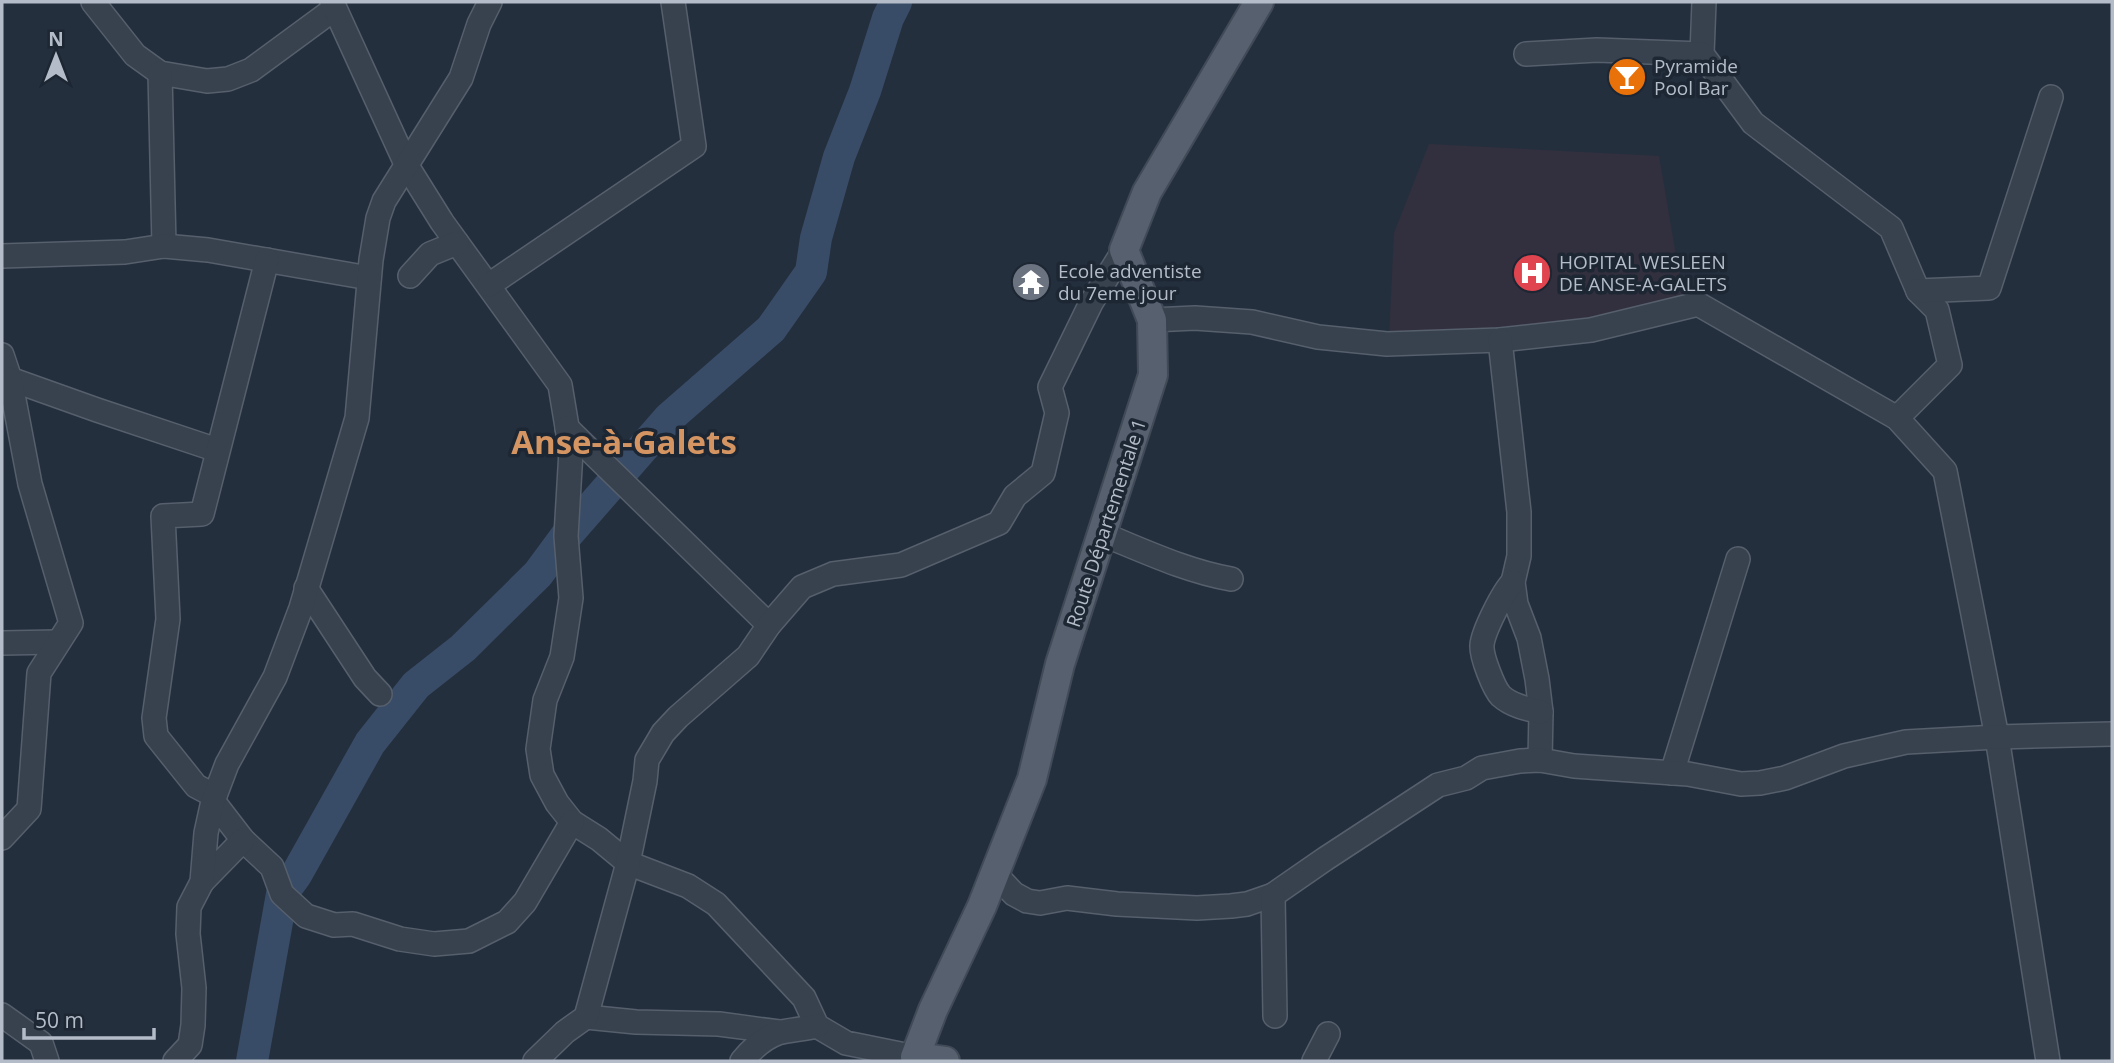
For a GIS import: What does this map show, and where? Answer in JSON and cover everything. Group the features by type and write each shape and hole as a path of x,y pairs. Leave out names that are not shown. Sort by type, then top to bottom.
{"main road":[{"path":"1124,250 1147,192 1259,2"},
{"name":"Route Départementale 1","path":"915,1057 933,1010 982,906 1032,779 1060,664 1153,374 1152,320 1124,250"},
{"path":"915,1057 945,1061"}],"street":[{"path":"93,2 135,55 160,73 207,80 228,79 251,70 333,5 407,166 457,243 561,385 570,451 566,536 570,598 562,657 545,700 538,749 542,775 557,803 572,822 600,839 628,863 688,886 716,904 804,998 817,1026 846,1042 915,1057"},
{"path":"202,882 206,833 214,799 227,764 275,677 301,608 357,418 369,278 378,218 384,201 461,78 490,2"},
{"path":"489,285 694,146 673,2"},
{"path":"1704,2 1702,54 1753,123 1891,228 1918,290 1937,310 1950,365 1897,418"},
{"path":"1526,54 1597,50 1702,54"},
{"path":"160,73 164,246"},
{"path":"1918,290 1989,288 2051,97"},
{"path":"410,276 430,254 457,243"},
{"path":"2,256 125,252 164,246 208,250 369,278"},
{"path":"535,1061 565,1032 586,1017 628,863 647,760 663,733 748,656 769,625 803,587 833,574 901,565 999,523 1014,496 1043,473 1057,413 1050,387 1091,303 1124,250"},
{"path":"267,260 202,514 163,516 167,619 154,718 156,736 197,786 214,799 243,841 272,867 282,894 306,916 334,925 353,924 400,939 434,944 469,941 507,922 525,902 572,822"},
{"path":"1152,320 1195,318 1252,322 1318,337 1387,344 1500,340 1591,330 1698,304 1897,418 1945,471 1997,737 2048,1061"},
{"path":"1500,340 1519,512 1519,556 1513,582 1516,604 1529,638 1541,712 1539,760"},
{"path":"2,355 10,379 30,484 71,623 39,673 29,809 2,838"},
{"path":"10,379 218,450"},
{"path":"567,428 769,625"},
{"path":"1102,534 1167,560 1231,579"},
{"path":"1672,773 1738,559"},
{"path":"1513,582 1505,590 1482,645 1488,670 1500,695 1519,707 1541,712"},
{"path":"306,588 365,678 380,694"},
{"path":"2,643 58,642"},
{"path":"995,874 1014,894 1027,901 1040,903 1067,898 1117,904 1197,908 1247,904 1273,895 1438,785 1466,778 1482,768 1539,760 1574,766 1688,774 1741,784 1760,783 1785,778 1844,756 1906,742 2112,734"},
{"path":"175,1061 190,1045 193,1025 194,988 188,934 189,907 202,882 243,841"},
{"path":"1273,895 1275,1016"},
{"path":"2,1015 41,1042 47,1061"},
{"path":"586,1017 636,1022 719,1024 779,1032 817,1026"},
{"path":"742,1061 754,1048 779,1032"},
{"path":"1314,1061 1328,1034"}],"shaded area":[{"path":"1429,144 1659,156 1687,320 1389,338 1394,233"}],"waterway":[{"path":"252,1061 282,894 296,875 370,743 416,685 463,648 538,574 566,536 669,418 771,329 811,272 816,238 839,157 896,2"}],"place":[{"name":"Pyramide Pool Bar","path":"1627,77"},
{"name":"HOPITAL WESLEEN DE ANSE-A-GALETS","path":"1532,273"},
{"name":"Ecole adventiste du 7eme jour","path":"1031,282"}],"district":[{"name":"Anse-à-Galets","path":"624,442"}]}
